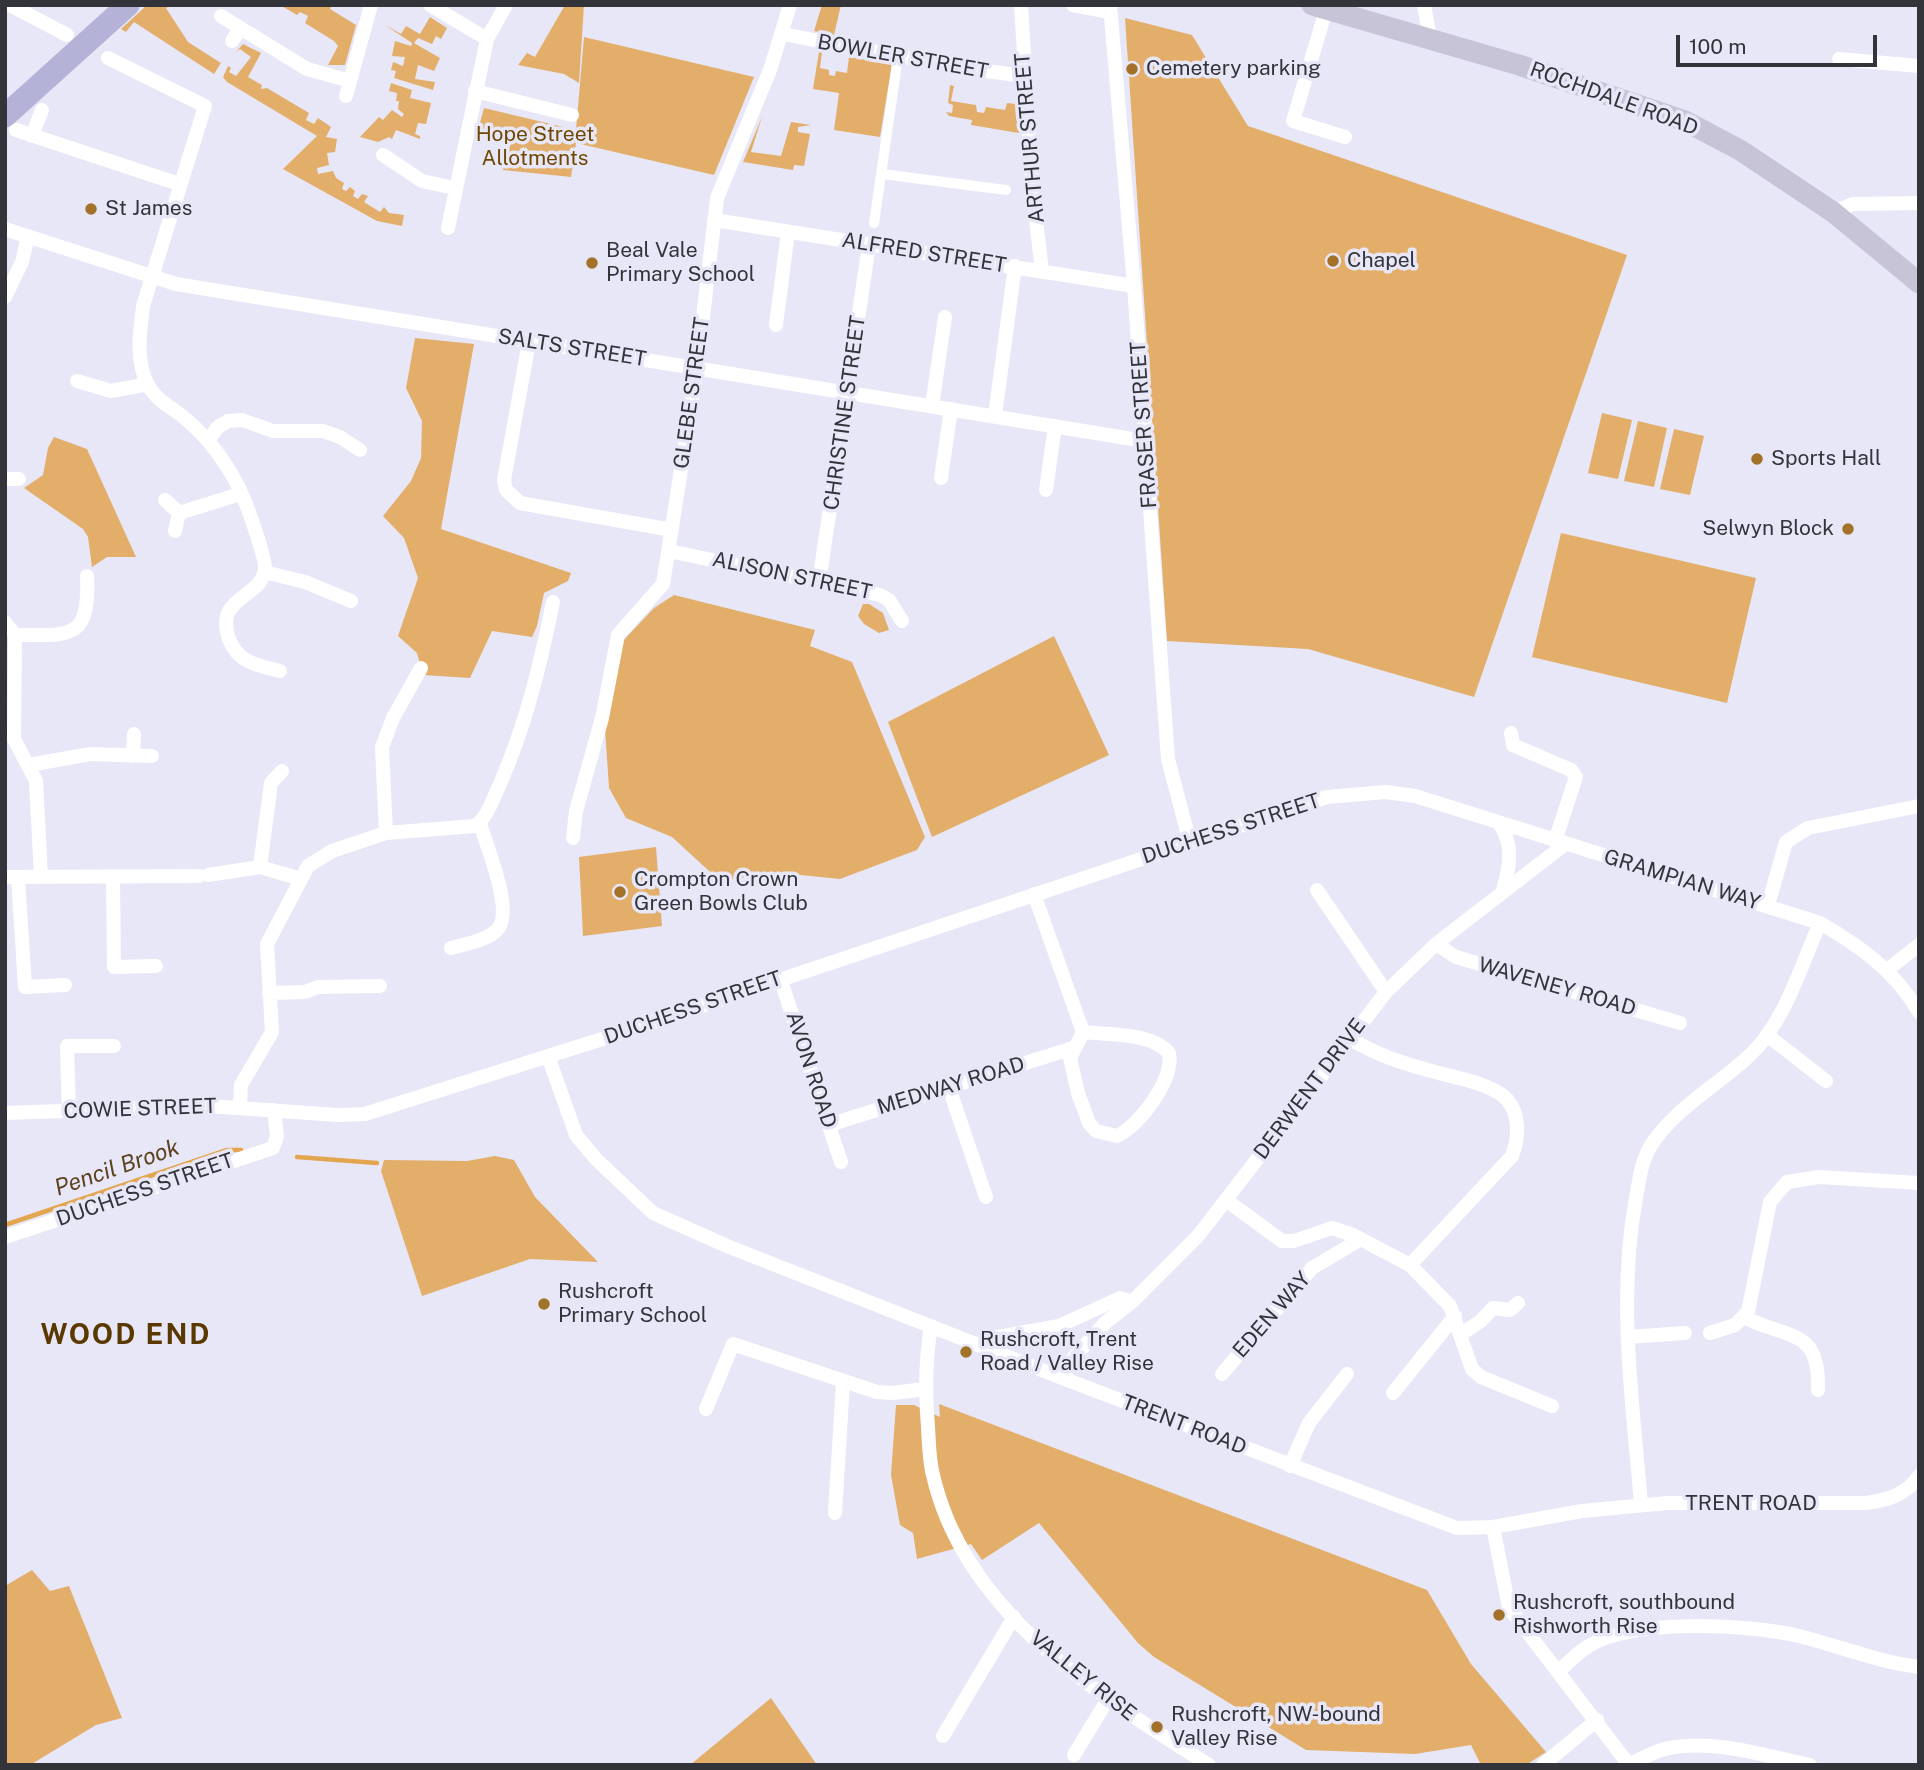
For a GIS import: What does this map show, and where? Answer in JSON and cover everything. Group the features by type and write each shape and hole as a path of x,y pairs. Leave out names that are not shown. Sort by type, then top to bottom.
{"main road":[{"path":"11,123 128,5"},
{"name":"ROCHDALE ROAD","path":"1319,8 1430,38 1685,121 1740,150 1833,212 1919,284"}],"street":[{"path":"10,5 67,35"},
{"path":"221,16 236,35 348,89 371,5"},
{"path":"430,5 487,39"},
{"path":"448,228 454,188 487,39 506,5"},
{"name":"GLEBE STREET","path":"573,838 576,811 602,718 618,635 663,583 697,369 714,220 723,179 783,34 790,5"},
{"name":"ARTHUR STREET","path":"1021,5 1024,76 1042,271"},
{"path":"1073,5 1110,9"},
{"path":"1424,5 1430,38"},
{"path":"1319,8 1293,121 1345,137"},
{"name":"FRASER STREET","path":"1110,9 1134,286 1168,759 1190,843"},
{"name":"BOWLER STREET","path":"783,34 898,57 1024,76"},
{"path":"874,223 898,57"},
{"path":"108,58 205,106 151,278 139,336 141,363 148,384 159,401 177,411 217,448 248,510 265,566 264,572 253,588 227,614 226,628 231,643 241,658 280,671"},
{"path":"1839,59 1919,66"},
{"path":"475,91 572,115"},
{"path":"32,136 42,110"},
{"path":"11,123 32,136 179,184"},
{"path":"383,155 396,171 422,181 454,188"},
{"path":"882,174 1006,190"},
{"path":"1833,212 1853,204 1919,203"},
{"name":"ALFRED STREET","path":"714,220 1134,286"},
{"name":"SALTS STREET","path":"5,229 151,278 528,342 1145,440"},
{"path":"776,325 788,232"},
{"path":"5,297 22,262 28,236"},
{"name":"CHRISTINE STREET","path":"819,582 869,244"},
{"path":"995,416 1015,266"},
{"path":"932,406 945,317"},
{"path":"528,342 504,480 506,490 520,503 672,530"},
{"path":"77,381 111,391 148,384"},
{"path":"941,478 951,409"},
{"path":"208,439 218,427 228,421 242,420 273,431 323,431 340,437 360,450"},
{"path":"1046,490 1055,426"},
{"path":"179,513 240,494"},
{"path":"164,500 179,513"},
{"path":"175,531 179,513"},
{"name":"ALISON STREET","path":"669,551 880,595 889,600 902,621"},
{"path":"264,572 305,582 351,601"},
{"path":"15,635 69,634 83,622 88,605 87,576"},
{"path":"240,1107 241,1085 272,1032 267,944 308,866 332,851 386,833 475,826 480,823 491,804 528,715 552,602"},
{"path":"5,622 15,635 14,739 36,781 41,877"},
{"path":"386,833 382,747 393,718 421,668"},
{"path":"1511,733 1513,745 1571,770 1576,777 1559,843"},
{"path":"133,756 134,734"},
{"path":"29,765 90,754 152,756"},
{"path":"260,867 271,783 282,771"},
{"name":"DUCHESS STREET","path":"5,1237 272,1148 277,1136 274,1111 365,1114 548,1056 1326,797 1385,792 1415,796"},
{"name":"GRAMPIAN WAY","path":"1415,796 1821,923 1861,947 1886,970 1919,1012"},
{"path":"1768,905 1786,842 1795,834 1808,828 1919,806"},
{"path":"451,948 489,936 499,929 505,913 480,823"},
{"path":"1499,823 1507,835 1510,853 1503,890"},
{"name":"DERWENT DRIVE","path":"1062,1378 1074,1357 1106,1322 1132,1302 1198,1236 1386,992 1436,944 1559,843"},
{"path":"65,985 25,987 11,877 204,876 260,867 301,879"},
{"path":"113,877 114,967 156,967"},
{"path":"1317,890 1386,992"},
{"path":"1034,894 1083,1032"},
{"path":"1641,1506 1628,1337 1628,1254 1642,1167 1650,1147 1678,1115 1753,1053 1767,1035 1821,923"},
{"name":"WAVENEY ROAD","path":"1436,944 1456,957 1681,1023"},
{"path":"1886,970 1919,945"},
{"name":"AVON ROAD","path":"780,978 841,1161"},
{"path":"269,993 305,992 318,987 380,986"},
{"path":"1083,1032 1157,1043 1169,1054 1168,1073 1159,1090 1135,1123 1124,1132 1108,1135 1096,1131 1089,1123 1078,1093 1070,1058 1083,1032"},
{"path":"1767,1035 1826,1081"},
{"path":"1349,1038 1370,1051 1476,1083 1503,1095 1516,1118 1517,1142 1512,1156 1410,1265"},
{"path":"69,1112 67,1046 114,1046"},
{"name":"MEDWAY ROAD","path":"829,1125 948,1085 1073,1048"},
{"name":"TRENT ROAD","path":"548,1056 576,1135 596,1159 653,1213 727,1246 1062,1378 1457,1528 1493,1527 1582,1511 1641,1506 1866,1503 1890,1499 1905,1491 1919,1476"},
{"path":"948,1085 986,1197"},
{"name":"COWIE STREET","path":"5,1113 240,1107 274,1111"},
{"path":"1710,1333 1735,1325 1748,1312 1770,1202 1787,1182 1819,1177 1919,1183"},
{"path":"1226,1200 1282,1241 1294,1241 1332,1228 1361,1239 1410,1265 1450,1306 1472,1369 1481,1377 1552,1406"},
{"name":"EDEN WAY","path":"1222,1374 1312,1268 1361,1239"},
{"path":"979,1345 987,1339 1059,1326 1120,1298 1132,1302"},
{"path":"1461,1334 1481,1321 1493,1308 1510,1310 1518,1303"},
{"path":"1393,1392 1455,1316"},
{"path":"1744,1317 1808,1344 1816,1357 1818,1390"},
{"name":"VALLEY RISE","path":"931,1326 925,1359 924,1389 932,1474 947,1519 966,1556 1014,1617 1068,1670 1209,1765"},
{"path":"1628,1337 1685,1333"},
{"path":"706,1409 733,1344 842,1382 893,1393 924,1389"},
{"path":"1290,1466 1309,1423 1347,1374"},
{"path":"835,1513 842,1382"},
{"path":"1493,1527 1509,1608 1629,1764 1667,1748 1689,1746 1725,1748 1810,1765"},
{"path":"943,1737 1014,1617"},
{"path":"1558,1672 1587,1647 1604,1640 1627,1634 1723,1626 1798,1636 1894,1664 1919,1667"},
{"path":"1074,1755 1108,1699"},
{"path":"1543,1765 1597,1720"}],"green space":[{"path":"147,5 171,5 166,8 188,42 221,63 214,74 134,22 126,32 121,29"},
{"path":"280,5 332,5 330,9 356,25 345,65 328,65 338,46 334,41 305,23 308,16 300,12 297,15"},
{"path":"565,5 584,5 579,83 564,74 518,65 527,53 535,57"},
{"path":"822,5 841,5 834,35 814,31"},
{"path":"430,17 447,28 441,39 436,36 432,44 418,38 414,43 440,58 434,71 418,65 415,79 435,82 433,90 394,78 396,71 391,70 393,62 403,66 405,57 392,56 395,41 411,46 412,43 385,25 401,34 406,26 420,34"},
{"path":"1125,18 1192,35 1248,126 1627,255 1474,697 1308,649 1167,641"},
{"name":"Hope Street Allotments","path":"584,37 754,77 714,175 576,143 571,177 503,170 510,138 478,130 484,108 576,130"},
{"path":"243,44 261,53 248,77 262,85 261,89 267,88 309,113 306,120 314,124 318,118 331,127 326,137 337,139 335,152 327,153 329,165 317,168 318,174 333,171 336,178 344,183 342,189 346,191 350,187 355,191 353,196 358,199 362,194 368,196 364,202 380,212 384,207 389,213 404,215 402,226 377,221 283,169 317,136 227,82 223,77 228,66 231,68 229,72 236,76 251,57 240,49 236,52"},
{"path":"819,52 822,52 820,68 829,70 829,75 835,76 836,71 847,73 849,57 892,64 880,137 834,130 839,93 813,89"},
{"path":"391,83 412,90 410,98 431,103 426,124 418,123 415,134 420,136 420,139 396,130 392,139 389,137 378,142 360,137 379,117 383,120 392,110 402,117 404,114 398,109 397,93 389,91"},
{"path":"950,85 954,86 951,101 976,105 977,112 984,113 986,107 1005,110 1007,103 1016,104 1019,133 971,125 972,120 949,116 946,112 952,113 953,105 948,103"},
{"path":"762,117 751,152 781,156 791,122 811,125 798,127 798,132 810,134 804,166 794,165 793,170 743,162"},
{"path":"415,338 474,344 441,529 571,573 568,581 544,593 532,637 492,631 470,678 423,675 417,653 398,636 418,578 404,538 383,516 411,481 421,458 422,421 406,388"},
{"path":"1602,413 1632,420 1618,479 1588,473"},
{"path":"1638,421 1667,428 1654,487 1624,481"},
{"path":"1674,429 1704,436 1690,495 1660,489"},
{"path":"54,437 87,449 136,557 107,557 92,567 88,537 83,529 24,488 43,475 48,448"},
{"path":"1561,533 1756,578 1727,703 1532,657"},
{"path":"674,595 815,630 810,646 852,662 925,837 917,850 840,879 781,873 720,881 672,837 626,818 609,788 605,729 619,645 654,608"},
{"path":"863,604 869,604 883,613 889,630 879,633 864,624 858,616"},
{"path":"1054,636 1109,755 932,837 888,722"},
{"name":"Crompton Crown Green Bowls Club","path":"656,847 662,926 583,936 579,857"},
{"path":"495,1156 514,1160 535,1197 598,1262 530,1259 422,1296 381,1171 384,1160 467,1161"},
{"path":"939,1404 1427,1590 1471,1664 1546,1752 1526,1765 1481,1765 1471,1745 1415,1754 1306,1750 1154,1657 1138,1643 1039,1523 982,1560 971,1544 917,1559 913,1533 900,1525 891,1475 896,1405 914,1405 940,1417"},
{"path":"32,1570 50,1591 69,1586 122,1718 96,1725 30,1765 5,1765 5,1586"},
{"path":"771,1698 817,1765 690,1765"}],"waterway":[{"name":"Pencil Brook","path":"5,1225 227,1150 241,1150"},
{"name":"Pencil Brook","path":"297,1157 377,1163"}],"place":[{"name":"Cemetery parking","path":"1132,69"},
{"name":"St James","path":"91,209"},
{"name":"Chapel","path":"1333,261"},
{"name":"Beal Vale Primary School","path":"592,263"},
{"name":"Sports Hall","path":"1757,459"},
{"name":"Selwyn Block","path":"1848,529"},
{"name":"Crompton Crown Green Bowls Club","path":"620,892"},
{"name":"Rushcroft Primary School","path":"544,1304"},
{"name":"Rushcroft, Trent Road / Valley Rise","path":"966,1352"},
{"name":"Rushcroft, southbound Rishworth Rise","path":"1499,1615"},
{"name":"Rushcroft, NW-bound Valley Rise","path":"1157,1727"}],"district":[{"name":"WOOD END","path":"126,1335"}]}
